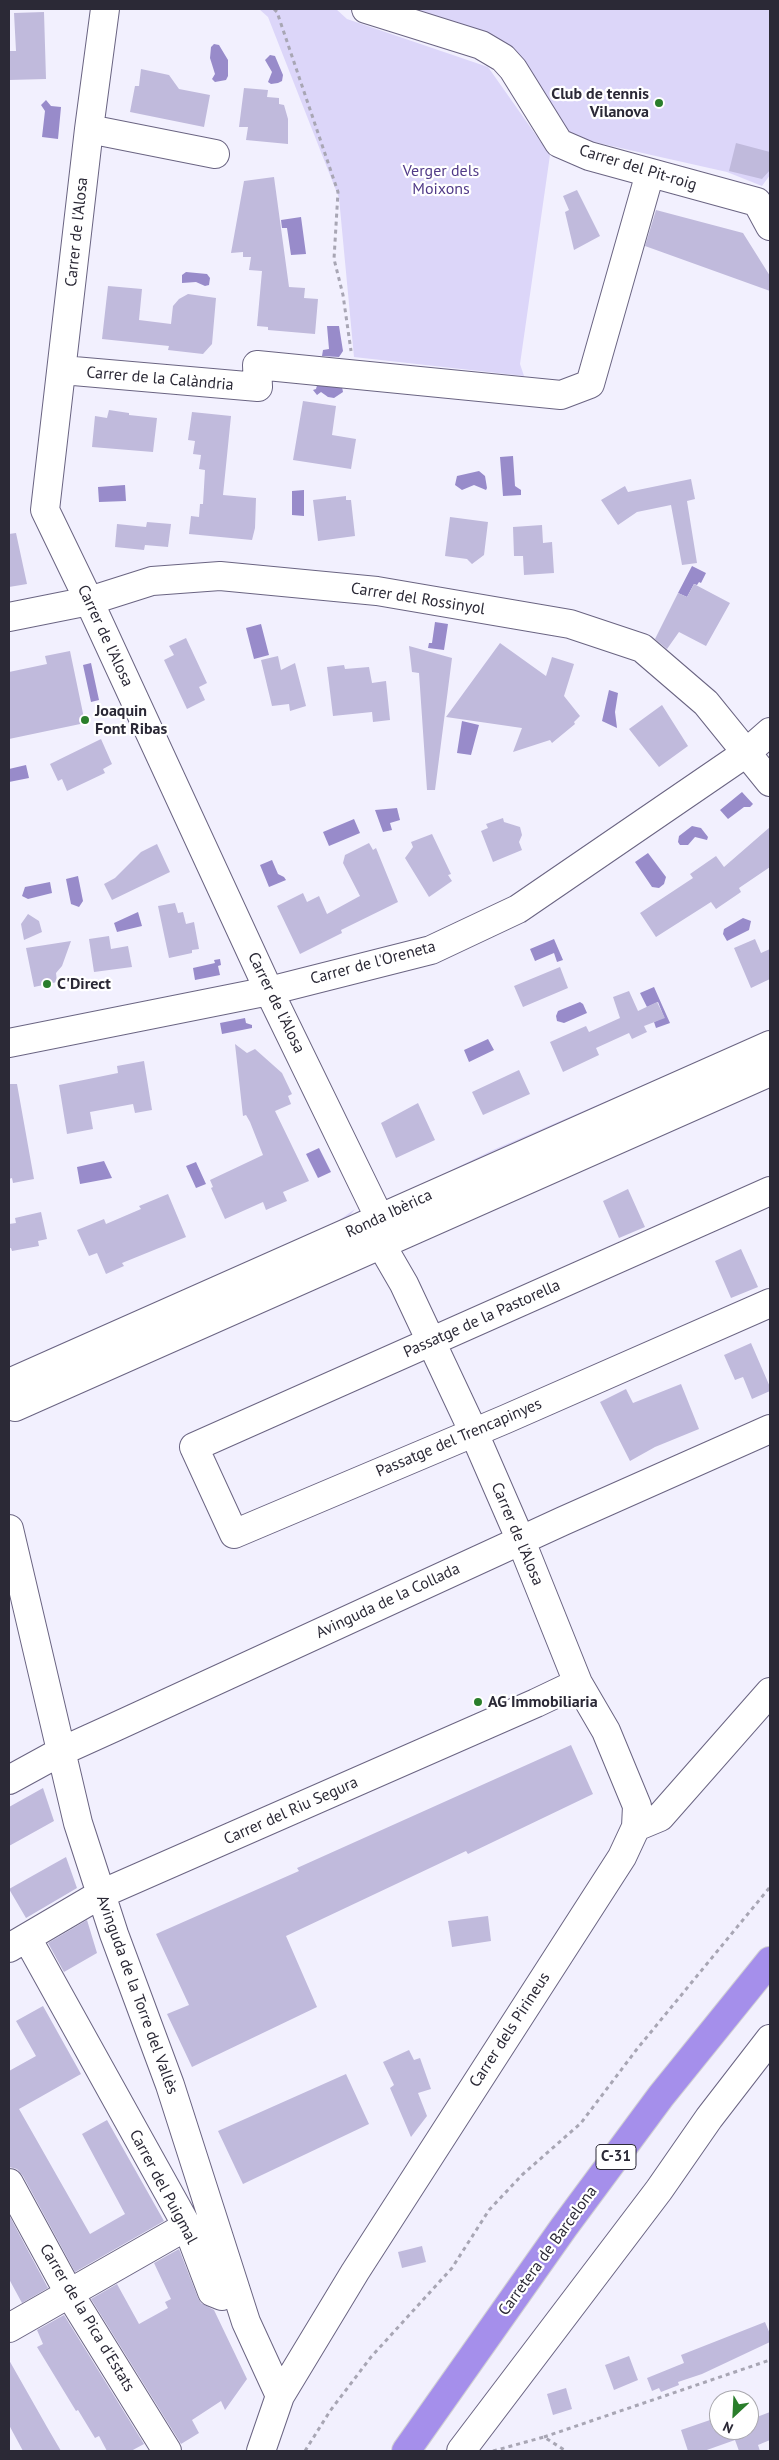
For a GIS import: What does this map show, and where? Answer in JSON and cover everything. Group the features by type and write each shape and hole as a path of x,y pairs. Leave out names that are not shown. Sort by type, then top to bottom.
{"highway":[{"name":"Carretera de Barcelona","path":"406,2451 661,2096 770,1961"}],"street":[{"name":"Carrer de l'Alosa","path":"105,9 89,129 45,510 90,601 269,991 380,1219"},
{"name":"Carrer del Pit-roig","path":"366,9 481,45 504,58 514,69 559,142 589,156 756,202 770,226"},
{"path":"89,129 216,154"},
{"path":"362,377 560,395 590,384 650,173"},
{"name":"Carrer de la Calàndria","path":"62,370 258,387 257,366 362,377"},
{"name":"Carrer del Rossinyol","path":"9,617 90,601 152,581 220,576 377,591 570,624 642,648 706,703 770,782"},
{"name":"Carrer de l'Oreneta","path":"9,1043 269,991 431,950 518,909 746,753 770,732"},
{"name":"Ronda Ibèrica","path":"10,1402 435,1192 770,1045"},
{"name":"Ronda Ibèrica","path":"10,1402 382,1246 770,1072"},
{"name":"Passatge de la Pastorella","path":"194,1447 770,1191"},
{"name":"Carrer de l'Alosa","path":"382,1246 404,1284 474,1433 522,1541 578,1683 606,1731 637,1806 636,1827"},
{"name":"Passatge del Trencapinyes","path":"194,1447 234,1534 474,1433 770,1303"},
{"name":"Avinguda de la Collada","path":"9,1780 62,1751 770,1429"},
{"name":"Avinguda de la Torre del Vallès","path":"9,1528 78,1823 100,1894 170,2085 246,2322 280,2396"},
{"name":"Carrer del Riu Segura","path":"18,1943 100,1894 578,1683"},
{"path":"636,1827 660,1817 770,1692"},
{"name":"Carrer dels Pirineus","path":"280,2396 355,2272 622,1858 636,1827"},
{"name":"Carrer del Puigmal","path":"18,1943 187,2226 212,2292 222,2296 170,2085"},
{"path":"462,2451 653,2198 709,2118 770,2039"},
{"name":"Carrer de la Pica d'Estats","path":"9,2183 69,2293 167,2451"},
{"path":"82,2286 187,2226"},
{"path":"9,2328 58,2300"},
{"path":"261,2451 280,2396"}],"path":[{"path":"274,9 277,12 338,192 334,259 343,295 353,359 362,377"},
{"path":"306,2451 330,2411 371,2357 452,2268 489,2210 522,2175 581,2123 637,2049 770,1887"},
{"path":"492,2451 544,2437 770,2360"},
{"path":"544,2437 566,2451"}],"green space":[{"name":"Verger dels Moixons","path":"259,9 336,9 347,19 488,67 550,155 520,364 524,376 354,357 339,198 268,17"},
{"name":"Club de tennis Vilanova","path":"394,9 770,9 770,175 762,186 727,172 567,136 537,85"},
{"path":"711,1056 713,1062 431,1185 429,1181 493,1150"},
{"path":"355,1209 347,1219 49,1356 46,1350 331,1226"}],"shaded area":[{"path":"214,44 219,45 228,60 228,76 226,80 215,82 212,79 215,74 210,58 211,47"},
{"path":"270,55 275,56 283,75 282,81 278,83 271,84 268,82 272,72 265,60"},
{"path":"46,100 51,106 61,107 58,139 42,137 45,111 41,105"},
{"path":"301,217 306,254 291,255 287,228 282,228 281,220"},
{"path":"186,272 207,274 210,278 209,285 205,286 196,282 182,283 182,275"},
{"path":"327,326 339,326 343,351 339,357 322,356 323,350 329,349"},
{"path":"318,382 342,387 343,392 334,398 328,397 321,392 317,395 313,390 316,389"},
{"path":"513,456 515,486 521,490 521,495 503,496 500,457"},
{"path":"479,471 485,476 486,490 474,485 462,490 455,485 457,476"},
{"path":"125,485 126,501 99,502 98,487"},
{"path":"304,490 304,516 292,515 292,491"},
{"path":"692,566 706,573 701,583 694,584 687,597 678,593"},
{"path":"435,622 448,624 444,650 428,648 429,643 432,643"},
{"path":"261,624 269,655 254,659 246,628"},
{"path":"91,663 99,700 91,702 83,665"},
{"path":"609,690 618,693 615,712 617,728 602,721"},
{"path":"462,721 479,725 471,755 457,753"},
{"path":"26,765 29,778 9,782 9,769"},
{"path":"742,792 753,804 750,807 744,807 728,819 720,810"},
{"path":"397,808 400,820 390,823 392,830 383,832 375,810"},
{"path":"354,819 360,833 329,846 323,832"},
{"path":"692,826 701,828 708,837 707,840 695,837 688,845 680,845 678,842 679,836"},
{"path":"648,853 666,877 664,884 659,888 652,887 635,862"},
{"path":"272,860 278,874 286,880 269,887 260,865"},
{"path":"78,876 83,901 79,907 71,904 66,879"},
{"path":"50,882 52,893 28,899 22,896 25,887"},
{"path":"138,912 142,926 117,932 114,923"},
{"path":"743,918 751,921 749,930 727,941 723,934 724,929"},
{"path":"554,939 563,960 557,962 554,953 535,961 530,949"},
{"path":"220,959 221,965 218,966 220,975 195,980 193,968 215,963 214,960"},
{"path":"654,987 670,1023 656,1028 654,1022 664,1017 658,1002 647,1007 640,993"},
{"path":"580,1002 587,1013 564,1023 557,1021 558,1011"},
{"path":"245,1018 246,1023 252,1025 252,1028 222,1034 220,1023"},
{"path":"488,1039 494,1050 469,1062 464,1050"},
{"path":"319,1148 331,1172 318,1178 306,1154"},
{"path":"104,1161 112,1178 80,1184 77,1167"},
{"path":"196,1162 206,1184 196,1188 186,1166"}],"building":[{"path":"44,12 46,79 9,80 9,51 16,51 14,13"},
{"path":"141,69 169,75 179,89 210,95 204,127 130,112 135,86 139,86"},
{"path":"244,88 268,90 267,97 279,98 279,104 284,105 288,119 288,144 246,140 248,127 239,127"},
{"path":"736,143 770,152 770,170 762,179 729,171"},
{"path":"274,177 289,287 305,288 304,298 318,299 315,334 268,330 268,327 257,326 262,271 249,270 251,257 243,257 243,252 231,253 244,181"},
{"path":"577,190 600,236 574,250 565,212 569,210 563,196"},
{"path":"656,210 743,233 770,276 770,291 645,246"},
{"path":"108,286 142,289 139,320 171,324 173,306 179,299 188,294 216,298 212,344 203,354 168,350 169,346 102,339"},
{"path":"303,401 336,406 332,435 356,439 351,469 293,460"},
{"path":"109,410 129,413 129,415 157,418 153,452 92,447 95,416 107,418"},
{"path":"192,412 231,416 223,495 256,498 255,528 252,540 189,534 191,516 199,517 200,504 203,504 205,470 199,469 201,455 193,454 195,441 188,440"},
{"path":"691,479 695,499 687,501 697,563 682,565 671,505 637,512 618,525 601,500 625,486 628,492"},
{"path":"346,496 346,500 351,500 355,536 318,541 313,500"},
{"path":"450,517 488,522 484,555 472,564 467,559 445,556"},
{"path":"147,522 171,524 168,547 145,545 144,550 115,547 117,524 146,527"},
{"path":"542,525 543,543 552,542 554,573 524,575 523,556 514,556 513,527"},
{"path":"16,533 27,584 9,587 9,534"},
{"path":"694,584 730,603 706,646 679,632 667,649 655,639 678,593 687,597"},
{"path":"186,638 207,683 199,687 205,700 187,709 164,660 174,655 169,646"},
{"path":"500,643 546,676 552,657 574,664 564,696 580,716 574,722 575,724 552,743 550,740 513,752 522,728 446,717"},
{"path":"409,646 452,658 435,790 427,790 419,673 412,672"},
{"path":"70,651 85,723 9,739 9,672 47,664 45,656"},
{"path":"278,656 281,670 295,663 306,706 290,711 289,704 272,706 261,660"},
{"path":"344,665 345,669 369,667 372,683 386,681 390,720 373,722 372,712 333,716 327,667"},
{"path":"662,705 688,746 659,767 629,729"},
{"path":"101,739 112,764 103,769 105,773 67,791 62,779 58,781 50,764"},
{"path":"503,818 504,822 520,827 522,835 519,842 522,850 493,862 481,831 488,828 486,824"},
{"path":"770,827 770,867 739,888 741,892 716,909 711,902 656,937 640,913 693,878 690,874 716,856 724,867"},
{"path":"432,834 451,874 448,875 452,881 429,897 405,858 413,847 411,842"},
{"path":"369,843 373,850 376,848 398,902 341,930 342,933 300,954 277,906 303,893 307,902 319,896 327,914 360,896 343,863 345,855"},
{"path":"157,844 170,872 112,900 104,884 115,878 141,852"},
{"path":"175,903 178,913 183,912 186,924 194,922 199,949 192,950 192,953 169,958 158,906"},
{"path":"28,914 39,921 42,932 24,940 21,924"},
{"path":"109,936 111,949 128,946 132,967 94,972 89,939"},
{"path":"755,939 761,953 770,949 770,979 751,988 734,948"},
{"path":"71,941 62,966 56,973 57,982 34,987 26,948"},
{"path":"560,967 568,988 523,1007 514,986"},
{"path":"629,991 638,1011 657,1002 665,1018 644,1026 647,1032 632,1039 629,1033 596,1048 599,1055 563,1072 550,1042 586,1026 589,1032 620,1018 613,997"},
{"path":"235,1044 247,1053 255,1049 282,1073 292,1094 288,1096 291,1104 275,1111 309,1181 283,1192 287,1201 266,1210 263,1202 225,1219 211,1188 213,1187 210,1180 263,1155 250,1122 246,1115 243,1116"},
{"path":"144,1061 152,1110 135,1113 133,1104 90,1112 93,1129 67,1134 59,1085 118,1073 117,1066"},
{"path":"519,1070 530,1094 483,1115 472,1092"},
{"path":"9,1084 17,1084 34,1179 13,1183 12,1178 9,1179"},
{"path":"418,1103 435,1140 396,1158 381,1123"},
{"path":"628,1189 645,1227 619,1238 603,1201"},
{"path":"168,1194 186,1237 122,1263 124,1266 106,1274 97,1253 89,1256 77,1230 104,1219 106,1224 141,1209 139,1206"},
{"path":"41,1212 47,1239 38,1241 39,1246 12,1251 9,1248 9,1224 16,1223 15,1218"},
{"path":"741,1249 758,1287 731,1298 715,1261"},
{"path":"751,1343 770,1387 770,1391 752,1399 743,1377 735,1380 724,1355"},
{"path":"681,1384 699,1429 655,1447 630,1461 600,1402 626,1389 633,1403"},
{"path":"571,1745 593,1794 468,1854 466,1851 286,1936 317,2007 192,2067 167,2014 189,2005 156,1934 299,1871 297,1868"},
{"path":"43,1788 54,1821 9,1846 9,1807"},
{"path":"66,1857 77,1888 26,1918 9,1889"},
{"path":"488,1916 491,1941 452,1947 448,1921"},
{"path":"87,1920 97,1953 64,1972 48,1943"},
{"path":"43,2006 81,2074 19,2109 90,2234 125,2214 82,2134 107,2120 164,2221 75,2272 23,2176 17,2169 9,2167 9,2071 36,2056 16,2021"},
{"path":"409,2050 414,2060 420,2058 431,2089 418,2093 427,2116 411,2137 390,2088 394,2085 383,2062"},
{"path":"346,2074 369,2124 243,2184 218,2131"},
{"path":"9,2215 48,2288 22,2303 9,2279"},
{"path":"422,2246 426,2262 402,2268 398,2252"},
{"path":"179,2249 198,2298 201,2303 214,2310 247,2379 225,2410 221,2401 192,2420 199,2433 181,2444 91,2299 117,2284 139,2324 168,2308 165,2302 171,2299 154,2263"},
{"path":"64,2315 144,2444 131,2451 107,2451 99,2436 95,2438 78,2410 76,2411 37,2347 43,2344 37,2330"},
{"path":"765,2322 770,2334 770,2342 702,2374 678,2382 679,2385 661,2392 659,2388 652,2391 647,2378 684,2363 681,2355"},
{"path":"629,2356 638,2380 614,2390 605,2365"},
{"path":"9,2360 61,2451 23,2451 9,2425"},
{"path":"566,2388 572,2409 553,2415 547,2394"},
{"path":"770,2412 770,2440 758,2445 760,2451 739,2451 735,2440 759,2440 759,2416"},
{"path":"709,2420 709,2440 735,2440 704,2451 688,2451 681,2430"}],"place":[{"name":"Club de tennis Vilanova","path":"659,103"},
{"name":"Joaquin Font Ribas","path":"85,720"},
{"name":"C'Direct","path":"47,984"},
{"name":"AG Immobiliaria","path":"478,1702"}]}
